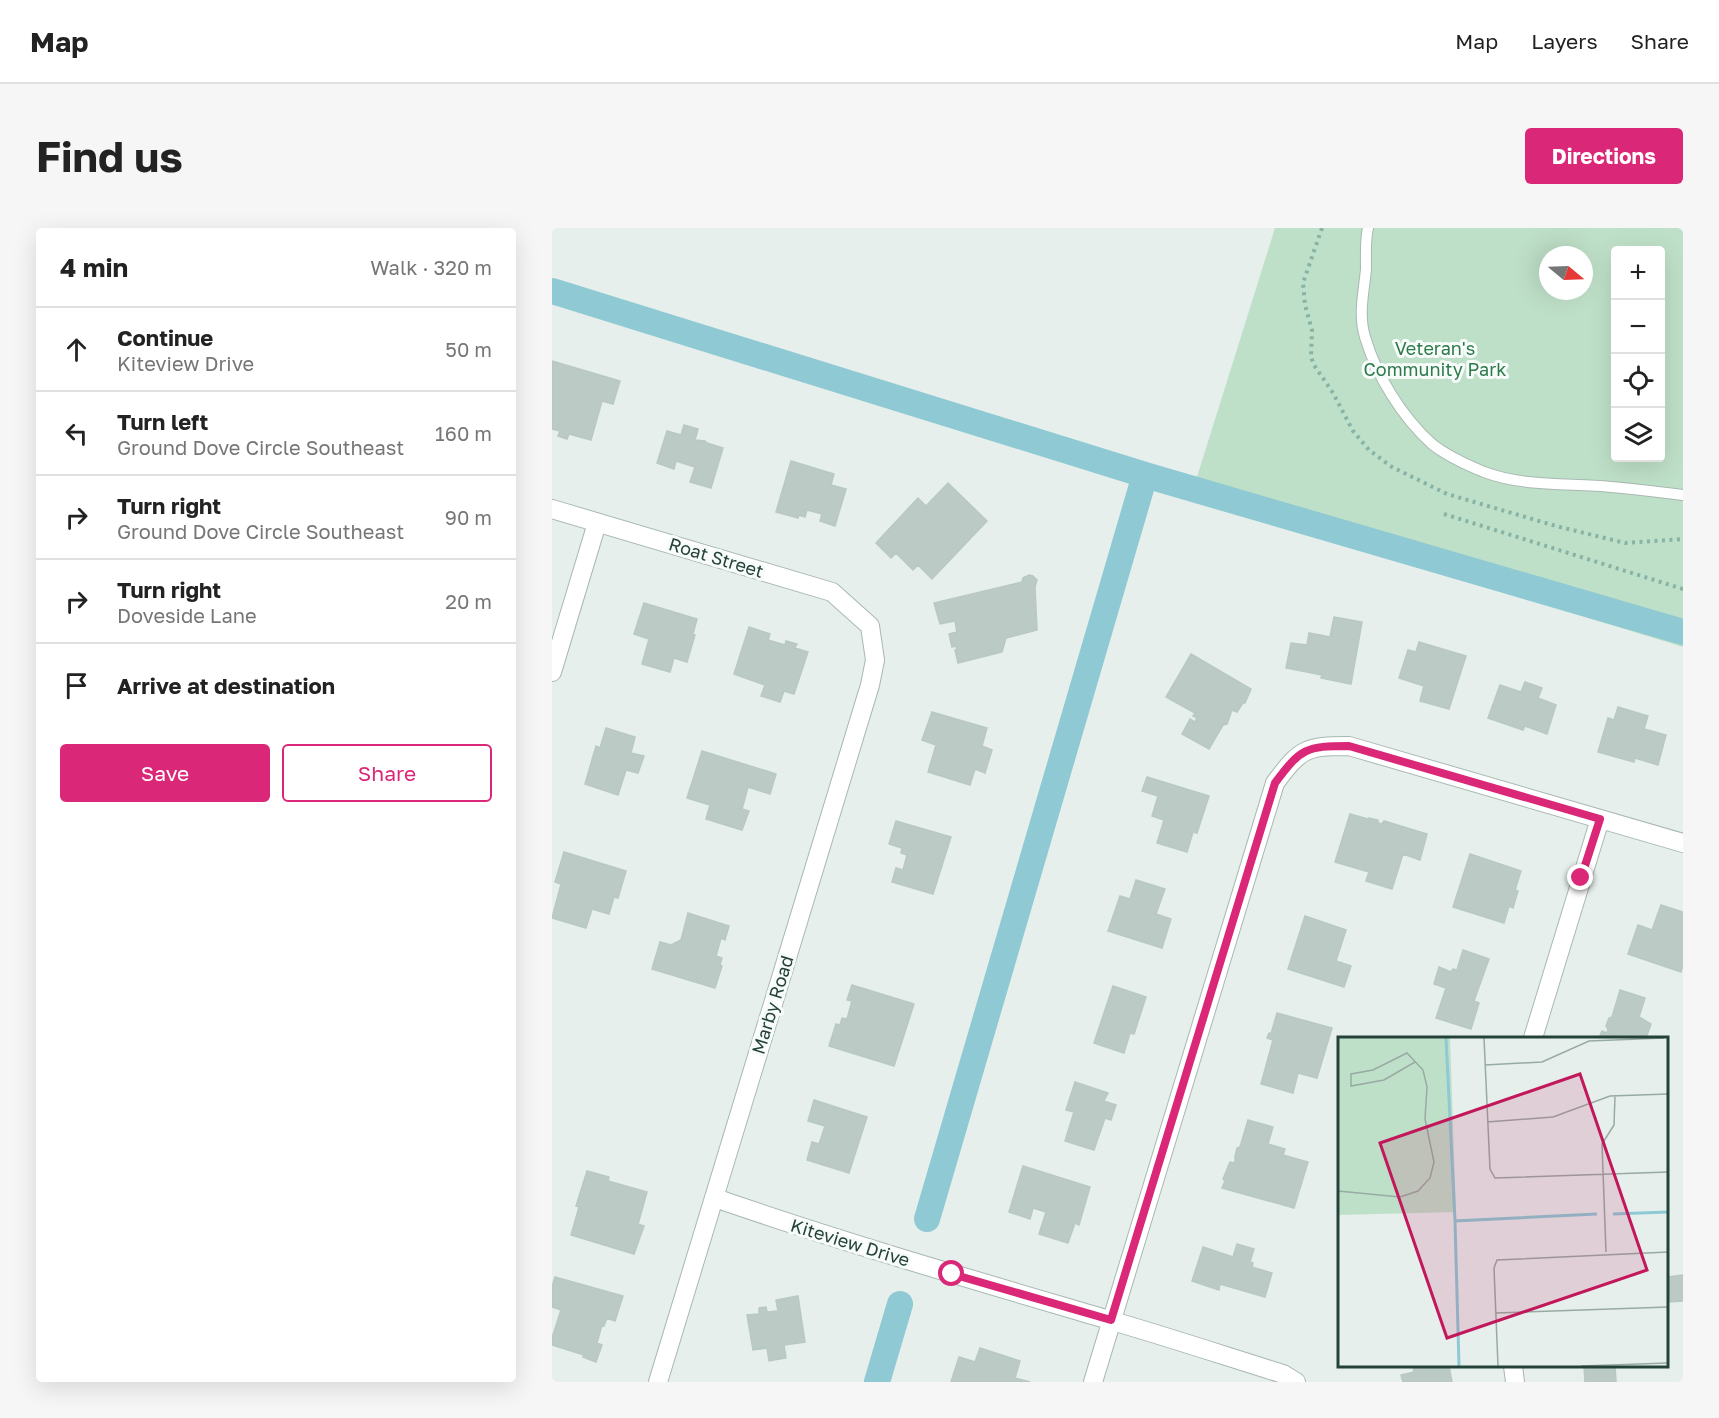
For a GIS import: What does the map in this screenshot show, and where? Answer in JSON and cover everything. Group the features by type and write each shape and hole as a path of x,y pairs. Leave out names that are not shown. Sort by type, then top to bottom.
{"street":[{"name":"Roat Street","path":"552,509 832,592 870,626"},
{"path":"552,672 597,523"},
{"name":"Marby Road","path":"658,1382 870,685 875,660 870,626"},
{"path":"1093,1382 1275,783 1294,757 1318,746 1349,746 1683,843"},
{"path":"1533,1037 1600,819"},
{"name":"Kiteview Drive","path":"715,1198 933,1269 1111,1320 1283,1374 1296,1382"},
{"path":"1513,1367 1515,1382"}],"lane":[{"path":"1368,228 1361,308 1365,336 1377,367 1395,400 1411,422 1433,444 1458,460 1486,472 1518,479 1554,485 1610,487 1683,495"}],"path":[{"path":"1444,514 1683,589"}],"green space":[{"name":"Veteran's Community Park","path":"1275,228 1683,228 1683,647 1191,496"}],"building":[{"path":"552,361 620,381 613,404 602,401 591,440 569,434 567,439 558,436 560,431 552,429"},
{"path":"684,425 698,429 695,440 723,448 711,488 690,482 695,467 676,461 674,469 657,463 667,431 681,435"},
{"path":"791,461 834,474 831,485 846,489 835,526 820,521 822,514 807,510 805,517 799,515 798,518 776,512"},
{"path":"948,483 987,521 932,579 918,565 913,570 896,553 891,558 876,543 918,498 926,506"},
{"path":"1029,575 1037,580 1035,587 1037,630 1006,638 1002,652 958,663 956,646 952,647 949,634 957,632 955,621 940,624 934,603 1022,582 1023,578"},
{"path":"644,603 697,619 687,662 674,658 670,672 642,664 649,639 634,634"},
{"path":"1334,617 1362,622 1351,684 1321,678 1322,675 1286,668 1291,643 1307,645 1309,633 1330,637"},
{"path":"749,627 770,634 768,640 785,645 786,641 797,644 795,648 808,652 794,694 784,691 780,702 761,696 765,685 734,674"},
{"path":"1419,642 1466,656 1449,709 1420,701 1424,686 1399,678 1408,650 1416,652"},
{"path":"1191,654 1251,689 1245,703 1237,712 1232,710 1227,724 1223,725 1209,749 1182,734 1190,719 1195,722 1197,718 1193,716 1195,713 1166,697"},
{"path":"1525,682 1542,688 1538,698 1556,705 1547,734 1525,726 1523,730 1488,718 1500,685 1521,692"},
{"path":"1618,707 1648,716 1644,729 1666,735 1658,765 1635,758 1634,762 1598,752 1608,718 1614,720"},
{"path":"932,712 987,728 982,746 992,750 985,773 975,769 970,785 928,772 936,745 922,740"},
{"path":"606,728 635,737 631,753 644,756 638,773 626,770 618,795 585,784 596,746 600,748"},
{"path":"702,751 776,774 770,794 748,787 742,809 749,811 742,830 706,819 710,805 687,798"},
{"path":"1147,777 1209,796 1197,833 1193,832 1187,852 1157,843 1164,820 1152,816 1158,796 1142,791"},
{"path":"1350,814 1427,834 1420,860 1403,854 1392,889 1366,881 1369,872 1335,862"},
{"path":"896,821 951,837 933,894 892,882 896,868 903,870 907,855 901,853 902,848 889,844"},
{"path":"564,852 626,871 618,898 614,897 609,914 592,909 586,928 552,918 561,884 555,882"},
{"path":"1470,854 1521,871 1515,890 1518,891 1513,908 1509,906 1504,923 1453,907"},
{"path":"1136,880 1165,889 1156,914 1171,919 1162,948 1108,931 1120,896 1130,899"},
{"path":"1661,905 1683,912 1681,972 1628,954 1638,925 1652,930"},
{"path":"688,913 729,926 725,940 721,938 716,956 722,958 720,965 722,966 715,988 652,969 660,942 671,945 681,940"},
{"path":"1305,916 1346,930 1336,961 1351,966 1344,987 1288,969"},
{"path":"1463,950 1489,959 1474,1001 1479,1003 1471,1029 1436,1018 1446,988 1434,984 1439,967 1451,972 1453,969 1457,970"},
{"path":"852,985 914,1004 894,1066 829,1046 836,1024 840,1025 842,1018 847,1019 852,1001 847,1000"},
{"path":"1113,986 1146,997 1134,1034 1130,1033 1124,1053 1094,1043"},
{"path":"1620,990 1645,998 1639,1017 1651,1024 1646,1037 1599,1037 1602,1031 1607,1033 1606,1026 1609,1018 1612,1017"},
{"path":"1277,1013 1332,1028 1317,1078 1298,1073 1293,1093 1261,1084 1273,1040 1267,1038 1269,1033 1271,1034"},
{"path":"1075,1082 1108,1093 1104,1101 1116,1105 1111,1120 1105,1118 1094,1150 1065,1141 1074,1112 1066,1110"},
{"path":"814,1100 867,1117 849,1173 807,1160 812,1142 819,1144 825,1126 808,1121"},
{"path":"1248,1120 1273,1127 1268,1144 1285,1149 1283,1155 1308,1162 1294,1208 1222,1188 1230,1162 1235,1163 1237,1148 1240,1147"},
{"path":"1023,1166 1090,1187 1079,1225 1075,1223 1068,1243 1039,1234 1046,1212 1033,1208 1030,1219 1009,1212"},
{"path":"587,1171 609,1177 608,1181 647,1192 638,1224 644,1226 634,1254 571,1235 579,1207 576,1206"},
{"path":"1237,1244 1254,1249 1250,1262 1253,1263 1252,1267 1272,1273 1265,1297 1220,1284 1219,1290 1192,1281 1203,1247 1233,1257"},
{"path":"1683,1275 1683,1301 1670,1302 1668,1277"},
{"path":"555,1277 623,1296 615,1321 607,1318 604,1326 602,1325 597,1343 602,1345 596,1362 583,1357 584,1355 552,1345 561,1310 552,1307 552,1287"},
{"path":"798,1296 805,1342 784,1345 786,1358 769,1361 767,1348 753,1350 747,1315 759,1314 759,1308 766,1307 767,1312 778,1311 776,1300"},
{"path":"980,1348 1020,1361 1015,1378 1030,1382 951,1382 959,1357 975,1362"},
{"path":"1413,1367 1449,1367 1452,1382 1403,1382 1401,1375 1414,1372"},
{"path":"1584,1367 1615,1367 1616,1382 1585,1382"}],"waterway":[{"path":"552,291 1145,475 927,1219"},
{"path":"1145,475 1683,632"},
{"path":"877,1382 900,1304"}],"route":[{"path":"952,1274 1111,1320 1275,783 1294,757 1318,746 1349,746 1600,819 1581,878"}]}
